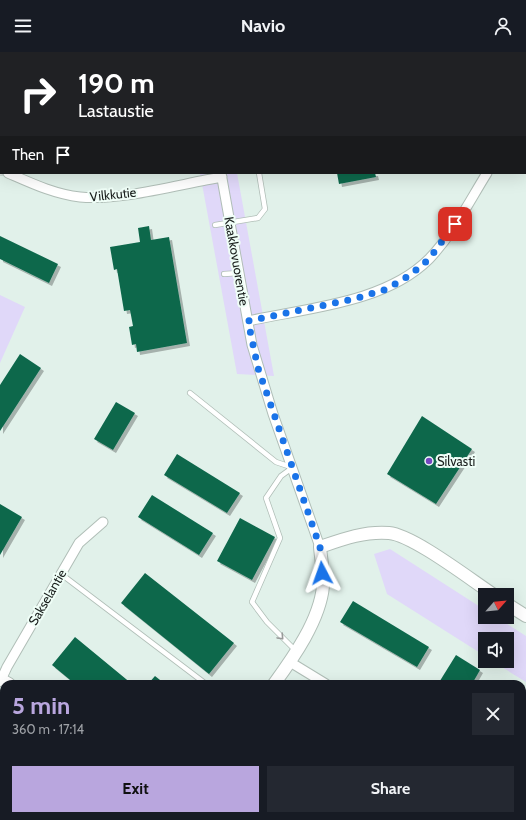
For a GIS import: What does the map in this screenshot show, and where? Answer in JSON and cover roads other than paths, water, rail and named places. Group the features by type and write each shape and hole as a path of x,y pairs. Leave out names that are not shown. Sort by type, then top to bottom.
{"street":[{"name":"Vilkkutie","path":"10,174 49,191 81,197 118,196 222,175"},
{"path":"248,321 354,299 387,289 410,275 429,259 447,237 487,174"},
{"name":"Kaakkovuorentie","path":"222,175 229,223 258,368 320,547 323,586 315,618 290,662 277,680"},
{"name":"Sakselantie","path":"3,680 7,667 79,543 103,522"},
{"path":"320,547 365,534 390,533 412,541 483,588"},
{"path":"514,608 526,616"},
{"path":"290,662 319,680"}],"lane":[{"path":"214,225 258,218 265,209 259,174"},
{"path":"224,274 239,272"},
{"path":"190,393 276,462 292,468"},
{"path":"292,468 281,476 266,498 280,538 252,602 267,622 296,651"},
{"path":"61,574 201,680"}],"place":[{"name":"Silvasti","path":"429,461"}]}
